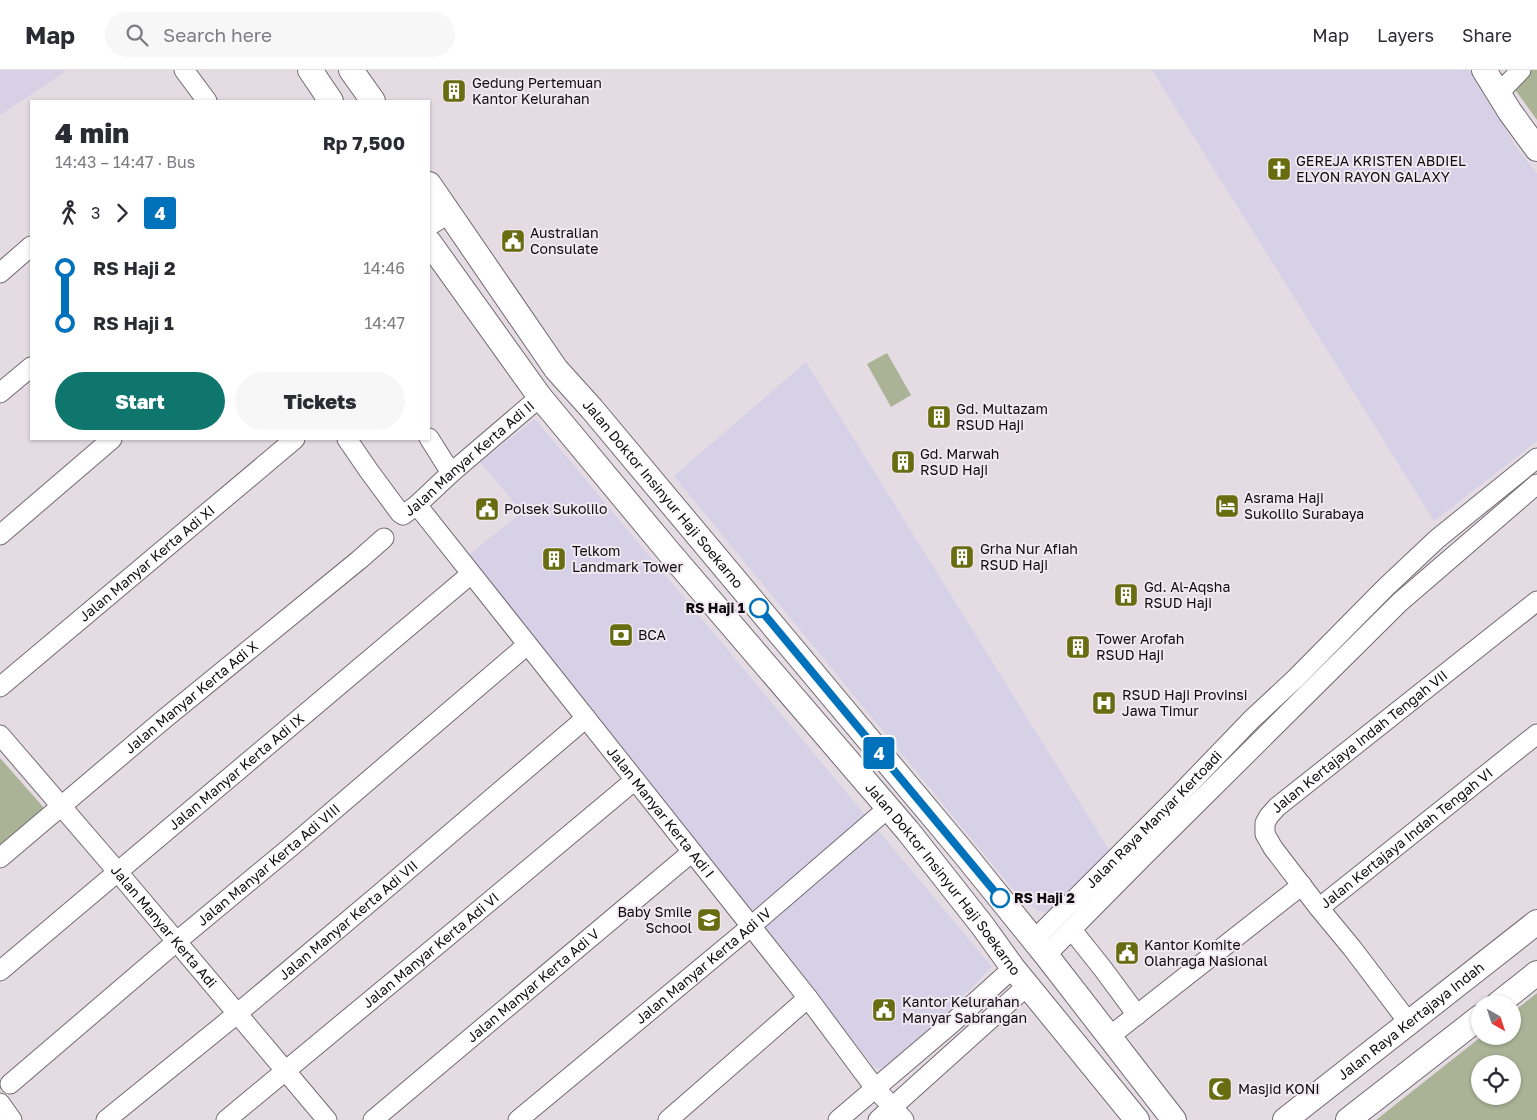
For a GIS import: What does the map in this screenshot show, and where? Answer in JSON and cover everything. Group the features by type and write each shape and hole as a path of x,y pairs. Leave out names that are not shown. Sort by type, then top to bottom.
{"main road":[{"path":"310,70 330,100"},
{"path":"351,70 372,100"},
{"path":"1484,70 1510,112 1537,148"},
{"name":"Jalan Doktor Insinyur Haji Soekarno","path":"430,188 437,216 463,233 556,369 592,409 916,797 1040,948 1174,1120"},
{"path":"432,247 447,232 456,231 463,233"},
{"name":"Jalan Doktor Insinyur Haji Soekarno","path":"432,247 540,397 668,551 894,816 982,925 1020,977 1137,1120"},
{"path":"894,816 916,797"},
{"name":"Jalan Raya Kertajaya Indah","path":"1285,1120 1536,924"},
{"path":"1509,995 1537,973"},
{"path":"1348,1120 1471,1025"}],"street":[{"path":"184,70 206,100"},
{"path":"1498,94 1521,70"},
{"path":"1,271 30,247"},
{"path":"0,393 30,368"},
{"name":"Jalan Manyar Kerta Adi II","path":"348,440 403,516 540,397"},
{"path":"0,535 111,440"},
{"name":"Jalan Manyar Kerta Adi XI","path":"0,687 294,440"},
{"path":"430,440 451,473"},
{"name":"Jalan Raya Manyar Kertoadi","path":"1394,595 1437,539 1537,458"},
{"name":"Jalan Raya Manyar Kertoadi","path":"1040,948 1226,760 1394,595 1537,484"},
{"name":"Jalan Manyar Kerta Adi I","path":"417,505 808,998 888,1103"},
{"name":"Jalan Manyar Kerta Adi X","path":"0,858 162,720 384,538"},
{"name":"Jalan Manyar Kerta Adi IX","path":"0,971 471,574"},
{"name":"Jalan Kertajaya Indah Tengah VII","path":"1319,908 1273,848 1265,834 1265,823 1269,816 1285,801 1537,601"},
{"name":"Jalan Manyar Kerta Adi VIII","path":"10,1084 527,645"},
{"name":"Jalan Manyar Kerta Adi VII","path":"106,1120 238,1013 586,718"},
{"name":"Jalan Kertajaya Indah Tengah VI","path":"1409,1023 1358,955 1319,908 1537,734"},
{"name":"Jalan Manyar Kerta Adi","path":"0,735 327,1120"},
{"name":"Jalan Raya Manyar Kertoadi","path":"1040,948 1072,930 1226,760"},
{"name":"Jalan Manyar Kerta Adi VI","path":"226,1120 635,780"},
{"name":"Jalan Manyar Kerta Adi IV","path":"518,1120 750,926 894,816"},
{"name":"Jalan Manyar Kerta Adi V","path":"373,1120 692,852"},
{"path":"1110,1036 1302,884"},
{"path":"1072,930 1137,1015"},
{"path":"878,1120 888,1103 952,1023 1020,977"},
{"path":"838,1120 888,1103 1020,977"},
{"path":"668,1120 808,998"},
{"path":"0,1103 12,1120"}],"shaded area":[{"path":"0,70 64,70 65,72 0,115"},
{"path":"1152,70 1469,70 1518,150 1537,174 1537,441 1434,521"},
{"path":"806,362 1113,856 1051,912 1038,911 1011,887 674,476"},
{"path":"535,419 992,967 898,1062 886,1070 874,1067 469,555 522,512 480,462"}],"green space":[{"path":"1521,70 1537,70 1537,120 1511,84"},
{"path":"887,353 911,395 891,407 867,364"},
{"path":"0,758 44,808 0,847"},
{"path":"1537,993 1537,1120 1376,1120 1471,1045 1521,1045 1521,1006"}],"bus line":[{"name":"4","path":"759,608 1000,898"}],"place":[{"name":"Gedung Pertemuan Kantor Kelurahan","path":"454,91"},
{"name":"GEREJA KRISTEN ABDIEL ELYON RAYON GALAXY","path":"1279,169"},
{"name":"Australian Consulate","path":"513,241"},
{"name":"Gd. Multazam RSUD Haji","path":"939,417"},
{"name":"Gd. Marwah RSUD Haji","path":"903,462"},
{"name":"Asrama Haji Sukolilo Surabaya","path":"1227,506"},
{"name":"Polsek Sukolilo","path":"487,509"},
{"name":"Grha Nur Afiah RSUD Haji","path":"962,557"},
{"name":"Telkom Landmark Tower","path":"554,559"},
{"name":"Gd. Al-Aqsha RSUD Haji","path":"1126,595"},
{"name":"RS Haji 1","path":"759,608"},
{"name":"BCA","path":"621,635"},
{"name":"Tower Arofah RSUD Haji","path":"1078,647"},
{"name":"RSUD Haji Provinsi Jawa Timur","path":"1104,703"},
{"name":"RS Haji 2","path":"1000,898"},
{"name":"Baby Smile School","path":"709,920"},
{"name":"Kantor Komite Olahraga Nasional","path":"1127,953"},
{"name":"Kantor Kelurahan Manyar Sabrangan","path":"884,1010"},
{"name":"Masjid KONI","path":"1220,1089"}]}
